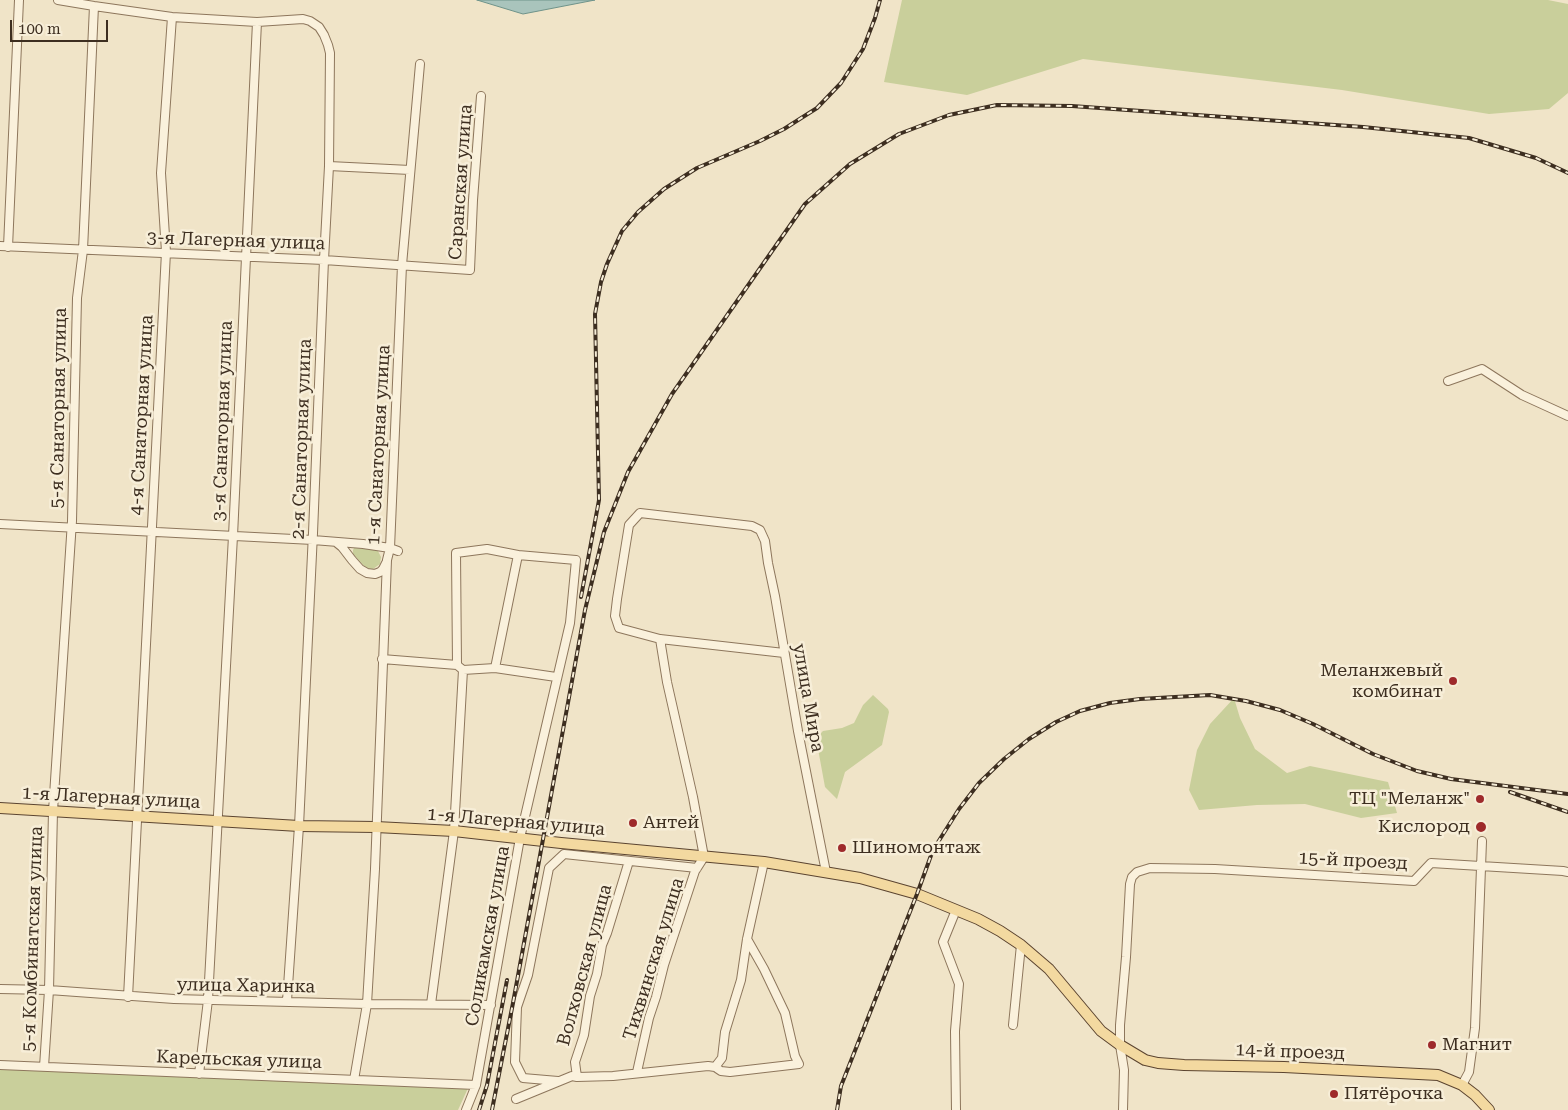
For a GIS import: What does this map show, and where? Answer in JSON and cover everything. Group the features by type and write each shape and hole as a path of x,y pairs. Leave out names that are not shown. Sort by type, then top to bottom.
{"main road":[{"name":"1-я Лагерная улица","path":"0,808 299,826 454,831 764,862 860,878 917,894 978,919 1021,945 1050,969 1101,1030 1120,1045"},
{"name":"14-й проезд","path":"1120,1045 1144,1060 1158,1063 1438,1075 1462,1085 1489,1110"}],"street":[{"path":"4,246 19,0"},
{"path":"58,0 172,17 257,22"},
{"name":"5-я Санаторная улица","path":"52,811 71,527 77,298 83,250 94,6"},
{"name":"4-я Санаторная улица","path":"128,997 166,252 161,173 172,17"},
{"name":"2-я Санаторная улица","path":"257,22 303,19 310,21 319,27 330,53 329,166 313,540 299,826 287,1001"},
{"name":"3-я Санаторная улица","path":"199,1074 208,1000 218,821 257,22"},
{"name":"1-я Санаторная улица","path":"354,1080 367,1004 402,265 420,64"},
{"name":"Саранская улица","path":"470,270 481,96"},
{"path":"329,166 410,170"},
{"name":"3-я Лагерная улица","path":"4,246 324,260 470,270"},
{"path":"1448,381 1482,369 1522,395 1568,416"},
{"name":"улица Мира","path":"660,639 619,628 615,616 629,525 640,513 752,526 760,530 765,541 784,653 826,872"},
{"path":"0,524 313,540 375,546 398,551"},
{"path":"335,542 367,574 380,572 386,565 387,560 383,551 375,546"},
{"path":"431,1004 454,831 460,668 456,553 487,549 518,555 495,668"},
{"name":"Соликамская улица","path":"466,1110 476,1085 520,838 570,623 576,560 518,555"},
{"path":"704,856 693,797 667,682 660,639 784,653"},
{"path":"382,659 460,668 495,668 556,677"},
{"name":"5-я Комбинатская улица","path":"44,1067 48,990 52,811"},
{"path":"1462,1085 1469,1072 1475,1028 1482,840"},
{"path":"559,1081 523,1078 515,1062 518,1007 528,975 549,868 564,854 697,868"},
{"name":"Тихвинская улица","path":"637,1072 649,1018 664,965 697,868 704,856"},
{"name":"Волховская улица","path":"577,1077 575,1062 584,1035 590,996 597,974 602,945 629,861"},
{"path":"714,1067 722,1058 725,1032 741,980 747,939 764,862"},
{"name":"15-й проезд","path":"1120,1045 1130,884 1132,877 1137,872 1150,868 1224,869 1414,880 1431,863 1563,870 1568,872"},
{"path":"956,910 942,942 959,984 955,1031 956,1110"},
{"path":"516,1099 572,1076 613,1076 708,1066 730,1072 799,1064 795,1056 785,1013 747,939"},
{"path":"1013,1026 1021,945"},
{"name":"улица Харинка","path":"0,989 48,990 128,997 208,1000 491,1005"},
{"path":"1120,1045 1124,1070 1123,1110"},
{"name":"Карельская улица","path":"0,1065 476,1085"}],"green space":[{"path":"902,0 1548,0 1568,4 1568,93 1549,109 1489,114 1342,90 1083,59 967,95 884,82"},
{"path":"354,548 378,551 381,557 380,564 373,569 366,568 353,554"},
{"path":"873,695 889,712 882,745 845,772 837,799 825,787 816,738 823,731 842,728 854,723 863,705"},
{"path":"1234,698 1240,718 1255,749 1287,773 1310,766 1388,782 1397,813 1361,818 1305,804 1257,805 1199,810 1189,790 1197,750 1210,724"},
{"path":"0,1068 469,1086 458,1110 0,1110"}],"water":[{"path":"477,0 595,0 523,14"}],"railway":[{"path":"581,597 599,500 595,314 601,282 622,231 638,212 664,189 697,168 760,141 784,129 817,108 841,83 863,49 880,0"},
{"path":"492,1110 585,610 604,532 628,472 672,394 805,204 850,164 899,134 949,115 997,105 1072,106 1363,127 1469,138 1536,158 1568,173"},
{"path":"837,1110 841,1086 933,850 959,809 979,783 1004,759 1029,739 1056,722 1080,711 1110,703 1140,699 1210,695 1246,701 1280,710 1373,754 1417,771 1451,779 1568,794"},
{"path":"1510,792 1568,812"},
{"path":"479,1110 487,1085 507,980"}],"place":[{"name":"Меланжевый комбинат","path":"1453,681"},
{"name":"ТЦ \"Меланж\"","path":"1480,799"},
{"name":"Антей","path":"633,823"},
{"name":"Кислород","path":"1481,827"},
{"name":"Шиномонтаж","path":"842,848"},
{"name":"Магнит","path":"1432,1045"},
{"name":"Пятёрочка","path":"1334,1094"}]}
